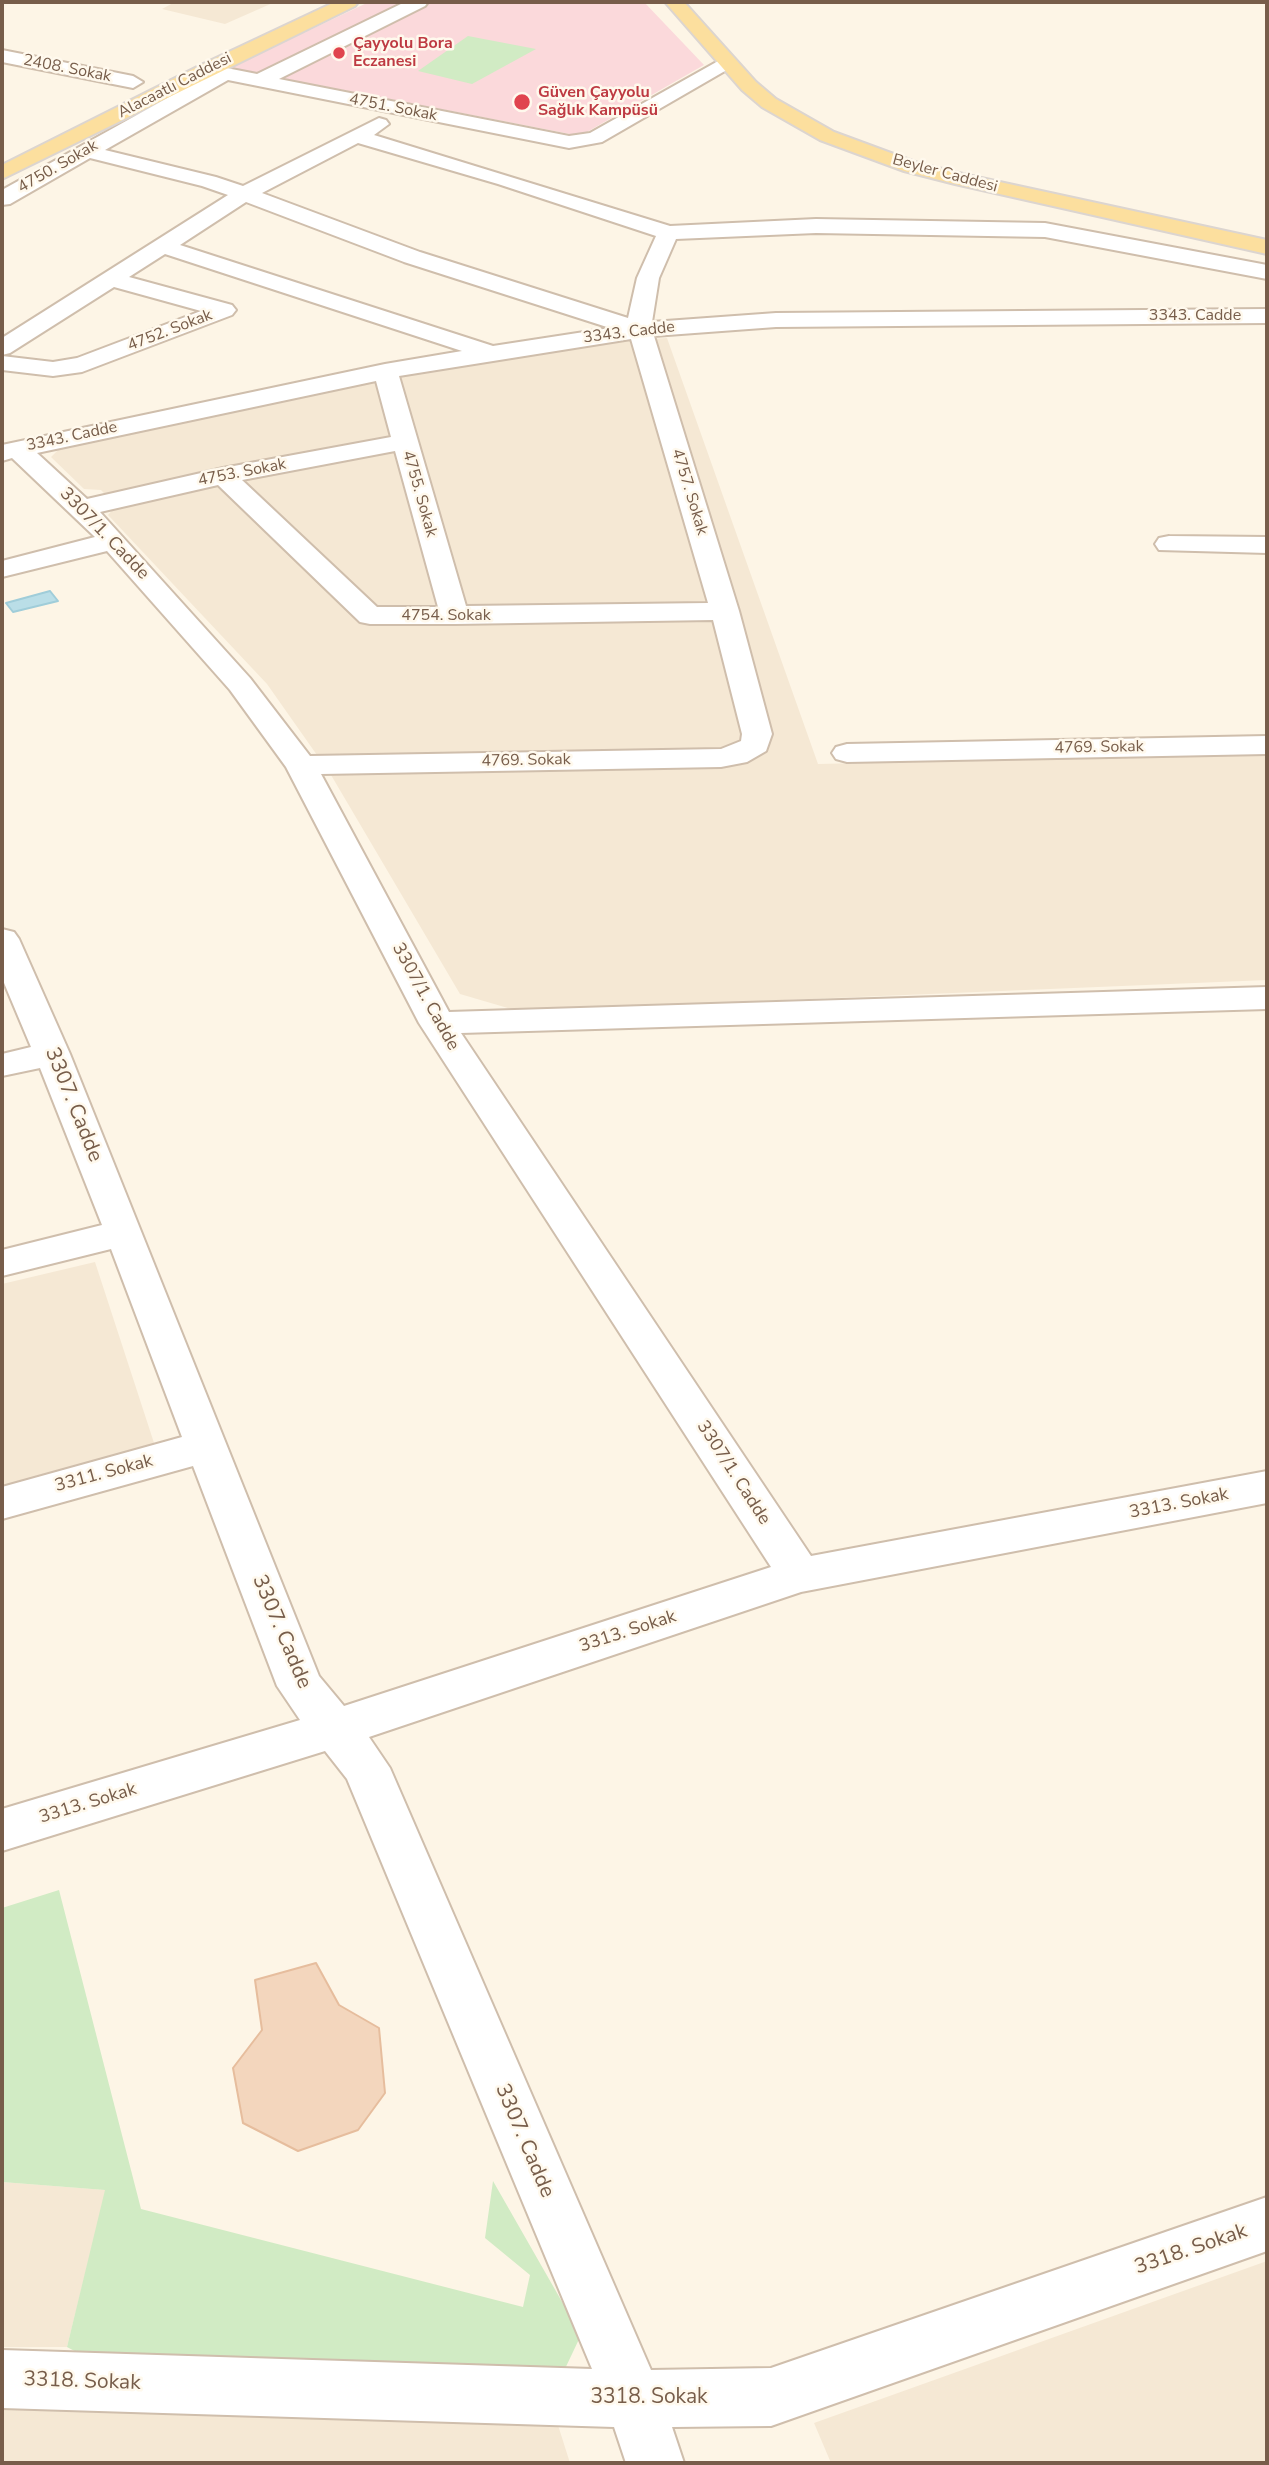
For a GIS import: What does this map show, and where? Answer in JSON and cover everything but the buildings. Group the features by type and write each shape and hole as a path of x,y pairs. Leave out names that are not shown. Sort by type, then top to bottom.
{"main road":[{"name":"Alacaatlı Caddesi","path":"2,173 215,72 349,2"},
{"name":"Beyler Caddesi","path":"674,2 727,64 769,103 827,136 866,152 962,180 1267,247"},
{"name":"Beyler Caddesi","path":"697,2 759,70 801,105 848,130 910,153 970,169 1267,235"},
{"name":"Alacaatlı Caddesi","path":"109,93 139,79"}],"street":[{"path":"259,81 419,2"},
{"name":"2408. Sokak","path":"2,56 139,79"},
{"name":"4751. Sokak","path":"215,72 559,142 580,142 595,138 727,64"},
{"name":"4750. Sokak","path":"2,199 215,72"},
{"path":"2,348 243,195 405,110"},
{"path":"356,136 505,180 668,233 816,226 1045,230 1267,272"},
{"path":"86,151 209,181 412,257 640,330"},
{"name":"4757. Sokak","path":"668,233 648,278 640,313 640,330 724,611 757,734 755,745 749,751"},
{"path":"161,246 490,352"},
{"name":"4752. Sokak","path":"2,363 53,369 82,365 224,310 111,279"},
{"name":"3343. Cadde","path":"9,451 385,371 640,330 776,320 1267,316"},
{"name":"4755. Sokak","path":"385,371 455,616"},
{"name":"4753. Sokak","path":"82,508 223,476 404,442"},
{"name":"3307/1. Cadde","path":"9,451 82,508 113,541 240,684 301,765 437,1023 800,1575"},
{"name":"4754. Sokak","path":"223,476 370,616 724,611"},
{"path":"2,569 113,541"},
{"path":"1169,544 1267,545"},
{"name":"4769. Sokak","path":"847,753 1267,745"},
{"name":"4769. Sokak","path":"301,765 721,758 749,751"},
{"name":"3307. Cadde","path":"2,939 52,1054 124,1233 300,1686 366,1768 634,2399 655,2463"},
{"path":"437,1023 1267,998"},
{"path":"2,1065 52,1054"},
{"path":"2,1263 124,1233"},
{"name":"3311. Sokak","path":"2,1503 207,1446"},
{"name":"3313. Sokak","path":"2,1830 334,1729 800,1575 1267,1488"},
{"name":"3318. Sokak","path":"2,2379 634,2399 771,2398 1267,2224"}],"shaded area":[{"path":"175,2 275,2 225,24 162,9"},
{"name":"Güven Çayyolu Sağlık Kampüsü","path":"369,2 644,2 704,65 580,136 229,68"},
{"path":"667,338 818,764 1267,754 1267,980 518,1011 460,994 331,775 267,684 108,515 116,506 101,490 84,489 51,457 58,450 391,377 632,340"},
{"path":"95,1262 155,1446 2,1486 2,1284"},
{"path":"2,2182 106,2190 67,2347 2,2347"},
{"path":"1267,2261 1267,2463 831,2463 814,2423"},
{"path":"2,2409 557,2422 570,2463 2,2463"}],"green space":[{"path":"468,36 536,49 472,84 418,71"},
{"path":"59,1890 141,2209 523,2307 530,2275 485,2238 493,2181 581,2335 563,2373 82,2355 67,2347 105,2190 2,2182 2,1908"}],"water":[{"path":"50,591 58,601 13,612 6,603"}],"place":[{"name":"Çayyolu Bora Eczanesi","path":"339,53"},
{"name":"Güven Çayyolu Sağlık Kampüsü","path":"522,102"}]}
